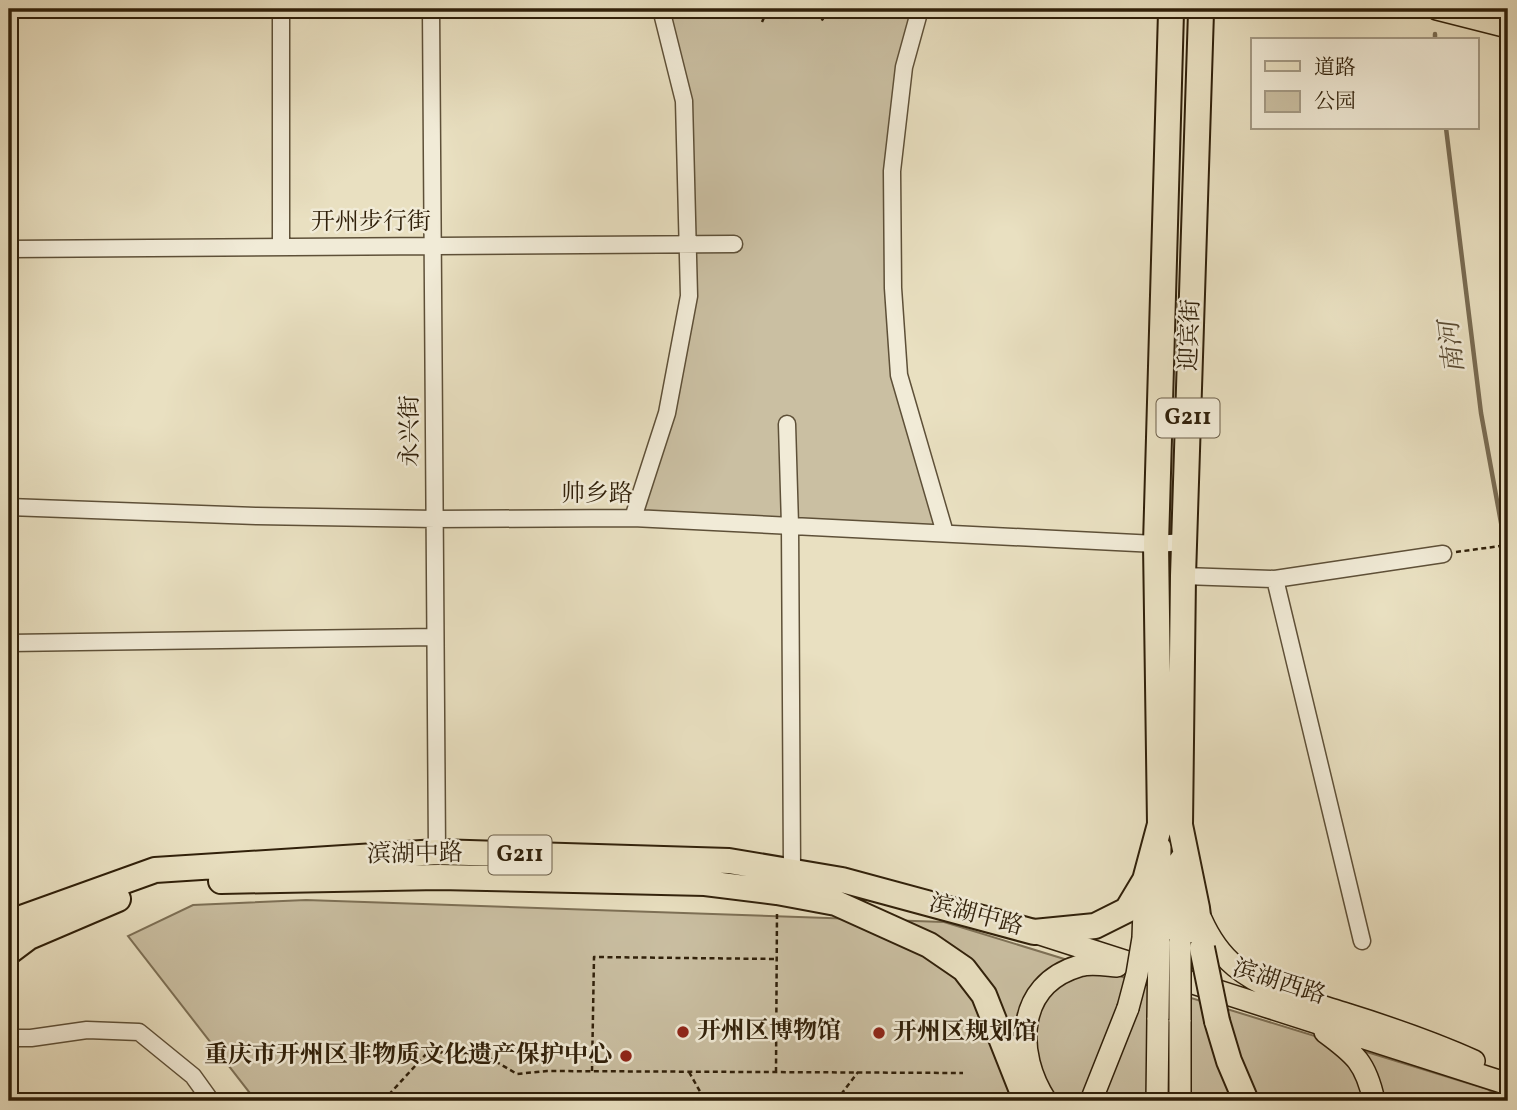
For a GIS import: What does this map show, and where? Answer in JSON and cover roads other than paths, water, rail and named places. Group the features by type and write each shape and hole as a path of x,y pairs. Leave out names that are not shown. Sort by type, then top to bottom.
{"highway":[{"name":"G211","path":"1167,10 1204,10"},
{"name":"迎宾街","path":"1167,10 1156,544 1170,824"},
{"name":"迎宾街","path":"1170,824 1183,576 1204,10"},
{"name":"G211","path":"1034,932 1095,926 1127,910 1145,880 1170,824"},
{"name":"G211","path":"1170,824 1197,908 1171,942 1217,1021 1246,1101"},
{"name":"滨湖中路","path":"9,925 13,921 155,870 437,852 729,861 842,880 1034,932"},
{"name":"滨湖中路","path":"9,952 29,937 158,883 439,877 705,883 777,892 836,903 929,945 964,969 984,995 1026,1101"}],"main road":[{"path":"1437,9 1508,27"},
{"path":"1170,824 1171,942 1180,1020 1180,1101"},
{"path":"1145,880 1171,942 1158,1018 1157,1101"},
{"path":"1197,908 1210,939 1235,966 1259,982 1432,1042 1508,1077"},
{"name":"滨湖西路","path":"1034,932 1508,1084"},
{"path":"1091,1101 1128,1008 1137,974 1171,942"},
{"path":"1046,1101 1032,1073 1025,1047 1025,1024 1036,999 1051,980 1082,964 1147,968"},
{"path":"1309,1020 1352,1052 1369,1078 1374,1101"}],"street":[{"path":"281,9 281,246"},
{"name":"永兴街","path":"431,9 437,852"},
{"path":"633,517 667,413 689,296 684,101 661,9"},
{"path":"920,9 904,67 892,171 892,288 899,375 945,533"},
{"path":"1475,17 1508,33"},
{"name":"开州步行街","path":"9,249 734,244"},
{"path":"787,424 792,870"},
{"name":"帅乡路","path":"9,508 435,519 633,517 1156,544 1184,542"},
{"path":"1183,576 1275,579 1443,554"},
{"path":"1275,579 1362,940"},
{"path":"9,643 436,638"},
{"path":"9,1038 31,1038 87,1030 139,1032 193,1076 211,1101"}],"waterway":[{"name":"南河","path":"1446,130 1481,413 1508,561"}],"place":[{"name":"开州区博物馆","path":"683,1032"},
{"name":"开州区规划馆","path":"879,1033"},
{"name":"重庆市开州区非物质文化遗产保护中心","path":"626,1056"}]}
